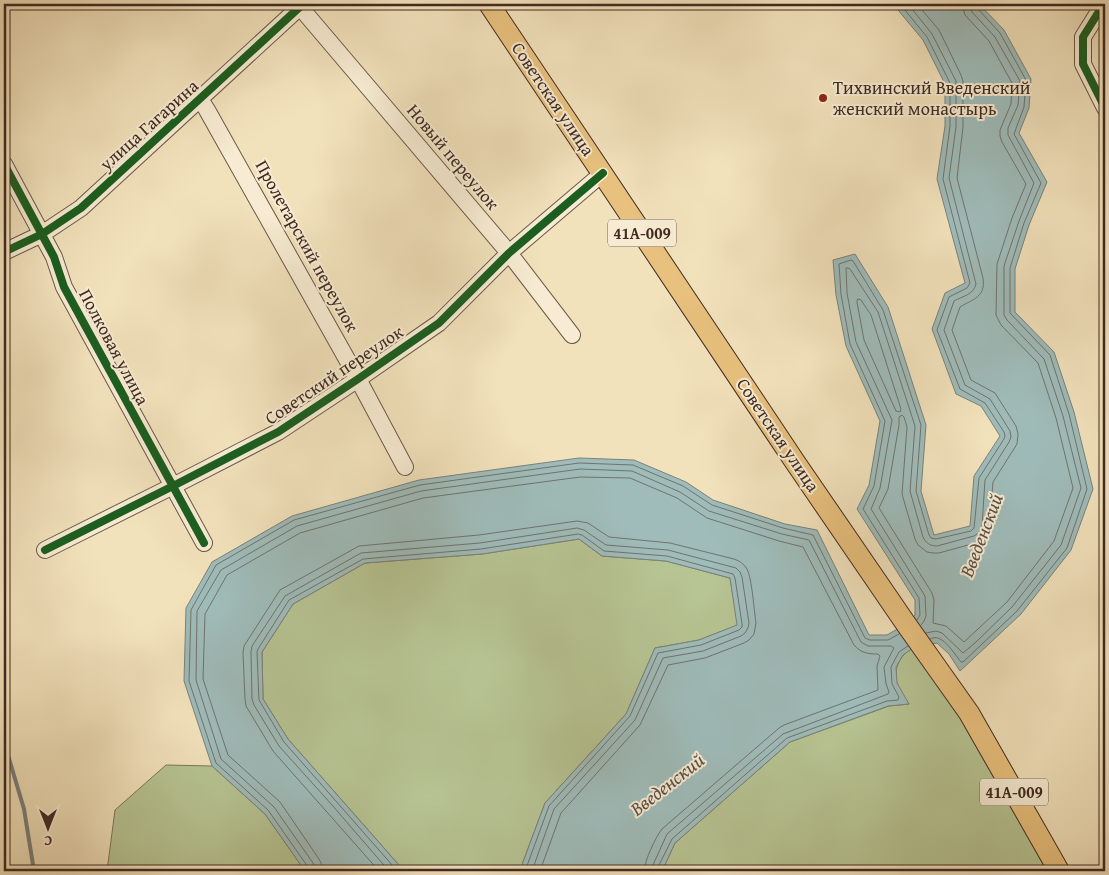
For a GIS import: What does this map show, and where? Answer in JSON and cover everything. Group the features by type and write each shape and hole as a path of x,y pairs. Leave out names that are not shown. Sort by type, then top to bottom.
{"main road":[{"name":"Советская улица","path":"489,4 795,462 969,713 1059,871"}],"street":[{"path":"1105,4 1083,37 1083,64 1105,108"},
{"name":"улица Гагарина","path":"4,252 42,234 81,208 302,6"},
{"name":"Новый переулок","path":"302,6 509,254 572,335"},
{"name":"Пролетарский переулок","path":"200,99 405,466"},
{"name":"Полковая улица","path":"4,164 54,257 64,287 204,543"},
{"name":"Советский переулок","path":"45,550 278,432 358,379 439,323 509,254 602,173"}],"green space":[{"path":"579,539 602,556 666,561 730,578 738,625 699,640 655,648 626,714 545,803 521,871 401,871 398,864 288,739 263,699 262,652 293,604 365,563 482,554"},
{"path":"920,645 1054,871 662,871 675,843 790,742 889,706 909,704 898,686 896,670 904,654"},
{"path":"166,765 212,766 265,814 305,871 107,871 115,810"}],"water":[{"name":"Введенский","path":"893,4 979,4 1004,30 1031,79 1029,108 1019,133 1047,182 1029,225 1015,269 1015,312 1054,352 1074,412 1093,489 1071,550 1021,614 960,671 949,654 937,643 916,646 903,655 896,667 897,683 909,704 888,706 790,742 675,843 662,871 521,871 545,803 626,714 655,648 699,640 737,625 730,578 666,561 602,556 579,539 482,554 365,563 293,604 262,652 263,699 288,739 398,864 401,871 305,871 265,814 212,766 184,681 186,608 212,562 292,516 419,480 579,458 634,460 686,482 713,500 785,524 817,530 869,635 887,635 906,624 915,615 915,600 857,509 869,485 880,421 846,346 836,295 833,260 855,254 888,307 926,425 921,491 934,535 970,526 974,476 1000,436 981,406 956,394 932,329 945,293 965,283 937,179 945,126 945,84 923,40"}],"waterway":[{"path":"4,744 24,809 34,871"}],"cycle path":[{"path":"4,252 42,234 81,208 303,4"},
{"path":"1105,4 1083,37 1083,64 1105,108"},
{"path":"4,164 54,257 64,287 204,543"},
{"path":"45,550 278,432 358,379 439,323 509,253 603,173"}],"place":[{"name":"Тихвинский Введенский женский монастырь","path":"823,98"}]}
